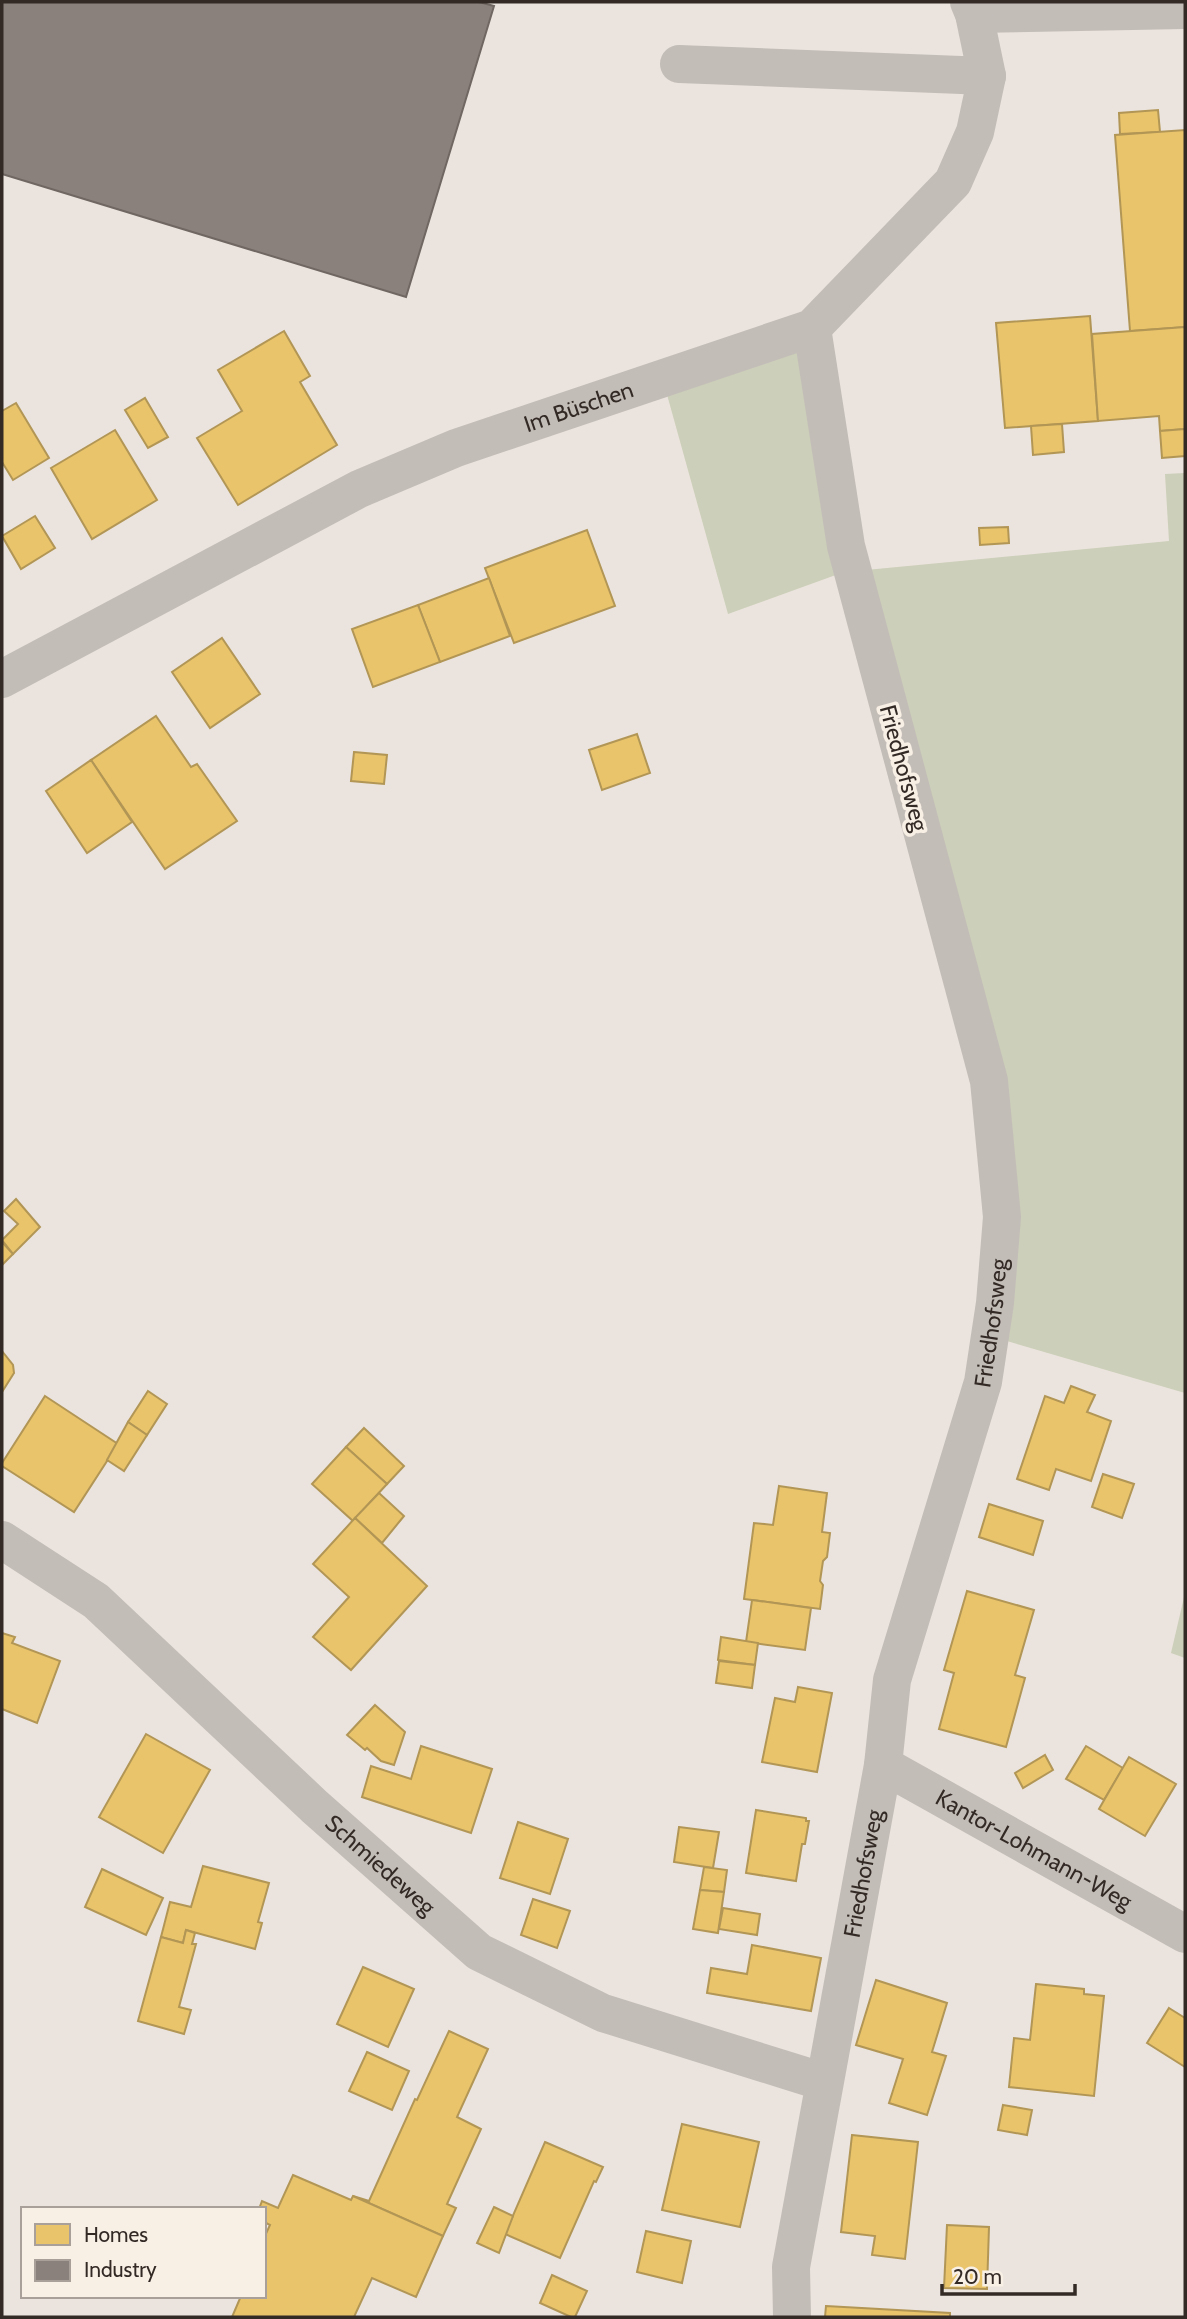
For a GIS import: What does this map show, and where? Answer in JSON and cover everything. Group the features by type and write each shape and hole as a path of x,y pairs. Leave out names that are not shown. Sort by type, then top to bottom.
{"street":[{"path":"972,8 1185,10"},
{"name":"Im Büschen","path":"2,679 371,484 456,448 812,328 953,182 975,132 987,76 972,8"},
{"path":"679,64 987,76"},
{"name":"Friedhofsweg","path":"792,2317 791,2267 883,1765 892,1680 983,1382 995,1303 1002,1217 989,1082 846,546 812,328"},
{"name":"Schmiedeweg","path":"2,1540 96,1601 315,1807 479,1952 603,2013 824,2082"},
{"name":"Kantor-Lohmann-Weg","path":"883,1765 1185,1934"}],"green space":[{"path":"809,339 845,572 1169,541 1165,474 1185,473 1185,1393 1007,1341 1016,1216 844,572 728,614 666,391"},
{"path":"1185,1593 1185,1658 1171,1653"}],"building: Homes":[{"path":"1158,110 1160,132 1120,134 1119,113"},
{"path":"1185,130 1185,327 1130,331 1115,135"},
{"path":"1090,316 1098,421 1005,428 996,323"},
{"path":"1185,327 1185,429 1160,431 1159,416 1098,421 1092,334"},
{"path":"284,331 310,376 300,382 337,445 238,505 197,438 242,411 218,370"},
{"path":"145,398 168,437 148,448 125,410"},
{"path":"16,403 49,458 13,480 2,462 2,411"},
{"path":"1062,424 1064,452 1033,455 1031,426"},
{"path":"1185,429 1185,456 1162,458 1160,431"},
{"path":"115,430 157,500 92,539 51,468"},
{"path":"35,516 55,548 21,569 2,536"},
{"path":"1008,527 1009,543 980,545 979,528"},
{"path":"587,530 615,606 514,643 485,568"},
{"path":"489,578 510,636 440,662 418,605"},
{"path":"418,605 440,662 373,687 352,629"},
{"path":"222,638 260,694 210,728 172,672"},
{"path":"156,716 191,767 197,764 237,821 165,869 91,760"},
{"path":"637,734 650,773 602,790 589,750"},
{"path":"354,752 387,755 384,784 351,781"},
{"path":"91,760 132,822 87,853 46,791"},
{"path":"16,1199 40,1227 13,1254 2,1240 18,1224 4,1211"},
{"path":"2,1242 13,1254 2,1265"},
{"path":"2,1351 13,1365 14,1373 2,1392"},
{"path":"1071,1386 1095,1395 1087,1412 1111,1421 1091,1481 1056,1469 1049,1490 1017,1479 1045,1396 1064,1403"},
{"path":"148,1391 167,1404 147,1435 128,1422"},
{"path":"45,1396 118,1444 74,1512 2,1466"},
{"path":"128,1422 147,1435 124,1471 107,1460"},
{"path":"364,1428 404,1466 387,1484 346,1447"},
{"path":"346,1447 387,1484 353,1521 312,1484"},
{"path":"1103,1474 1134,1484 1122,1518 1092,1507"},
{"path":"779,1486 827,1493 822,1532 830,1533 820,1581 823,1585 820,1609 744,1599 754,1523 773,1525"},
{"path":"379,1493 404,1516 382,1543 355,1518"},
{"path":"989,1504 1043,1521 1033,1555 979,1537"},
{"path":"355,1518 427,1586 351,1670 313,1637 349,1597 313,1564"},
{"path":"967,1591 1034,1610 1015,1675 1025,1678 1006,1747 939,1729 954,1673 944,1670"},
{"path":"752,1600 811,1608 805,1650 746,1642"},
{"path":"2,1633 15,1637 12,1643 60,1661 37,1723 2,1709"},
{"path":"721,1637 758,1643 755,1665 718,1660"},
{"path":"719,1661 755,1665 752,1688 716,1683"},
{"path":"798,1687 832,1693 817,1772 762,1762 775,1698 795,1702"},
{"path":"375,1705 405,1732 394,1765 381,1761 347,1735"},
{"path":"146,1734 210,1770 163,1853 99,1817"},
{"path":"421,1746 492,1769 471,1833 362,1797 371,1766 411,1779"},
{"path":"1086,1746 1123,1768 1104,1800 1066,1779"},
{"path":"1045,1755 1053,1770 1023,1788 1015,1773"},
{"path":"1129,1757 1176,1784 1145,1836 1099,1809"},
{"path":"756,1810 806,1818 806,1821 809,1821 796,1881 746,1873"},
{"path":"518,1822 568,1839 550,1894 500,1878"},
{"path":"679,1827 719,1832 713,1868 674,1862"},
{"path":"203,1866 269,1883 258,1922 262,1923 255,1949 186,1930 183,1943 161,1937 170,1902 191,1907"},
{"path":"704,1867 727,1870 724,1892 700,1890"},
{"path":"102,1869 163,1898 146,1935 85,1907"},
{"path":"700,1890 724,1892 718,1933 693,1929"},
{"path":"533,1899 570,1911 557,1948 521,1935"},
{"path":"723,1908 760,1914 757,1935 719,1929"},
{"path":"186,1930 195,1933 192,1944 196,1944 179,2007 191,2010 184,2034 138,2021 161,1937 183,1943"},
{"path":"752,1945 821,1958 811,2011 707,1993 711,1968 747,1974"},
{"path":"363,1967 414,1989 388,2047 337,2024"},
{"path":"876,1980 947,2003 932,2052 946,2056 927,2115 889,2103 903,2059 856,2045"},
{"path":"1036,1984 1084,1989 1084,1994 1104,1996 1094,2096 1009,2087 1014,2038 1030,2040"},
{"path":"1169,2008 1185,2018 1185,2067 1147,2043"},
{"path":"449,2031 488,2049 457,2117 481,2129 447,2204 456,2208 443,2236 353,2196 369,2201"},
{"path":"367,2052 409,2071 392,2110 349,2091"},
{"path":"1003,2105 1032,2110 1027,2135 998,2130"},
{"path":"682,2124 759,2142 740,2227 662,2210"},
{"path":"852,2135 918,2142 905,2259 872,2255 875,2236 841,2232"},
{"path":"545,2142 603,2167 596,2182 594,2181 560,2258 505,2234"},
{"path":"293,2175 351,2200 353,2196 443,2236 416,2297 372,2278 354,2317 232,2317 240,2298 266,2298 266,2234 270,2225 266,2223 266,2207 260,2207 262,2201 278,2208"},
{"path":"494,2207 513,2216 499,2253 477,2243"},
{"path":"947,2225 989,2227 987,2289 944,2288"},
{"path":"646,2231 691,2241 682,2283 637,2272"},
{"path":"552,2275 587,2291 575,2317 540,2303"},
{"path":"826,2306 950,2313 950,2317 825,2317"}],"building: Industry":[{"path":"2,2 479,2 494,6 406,297 2,174"}]}
